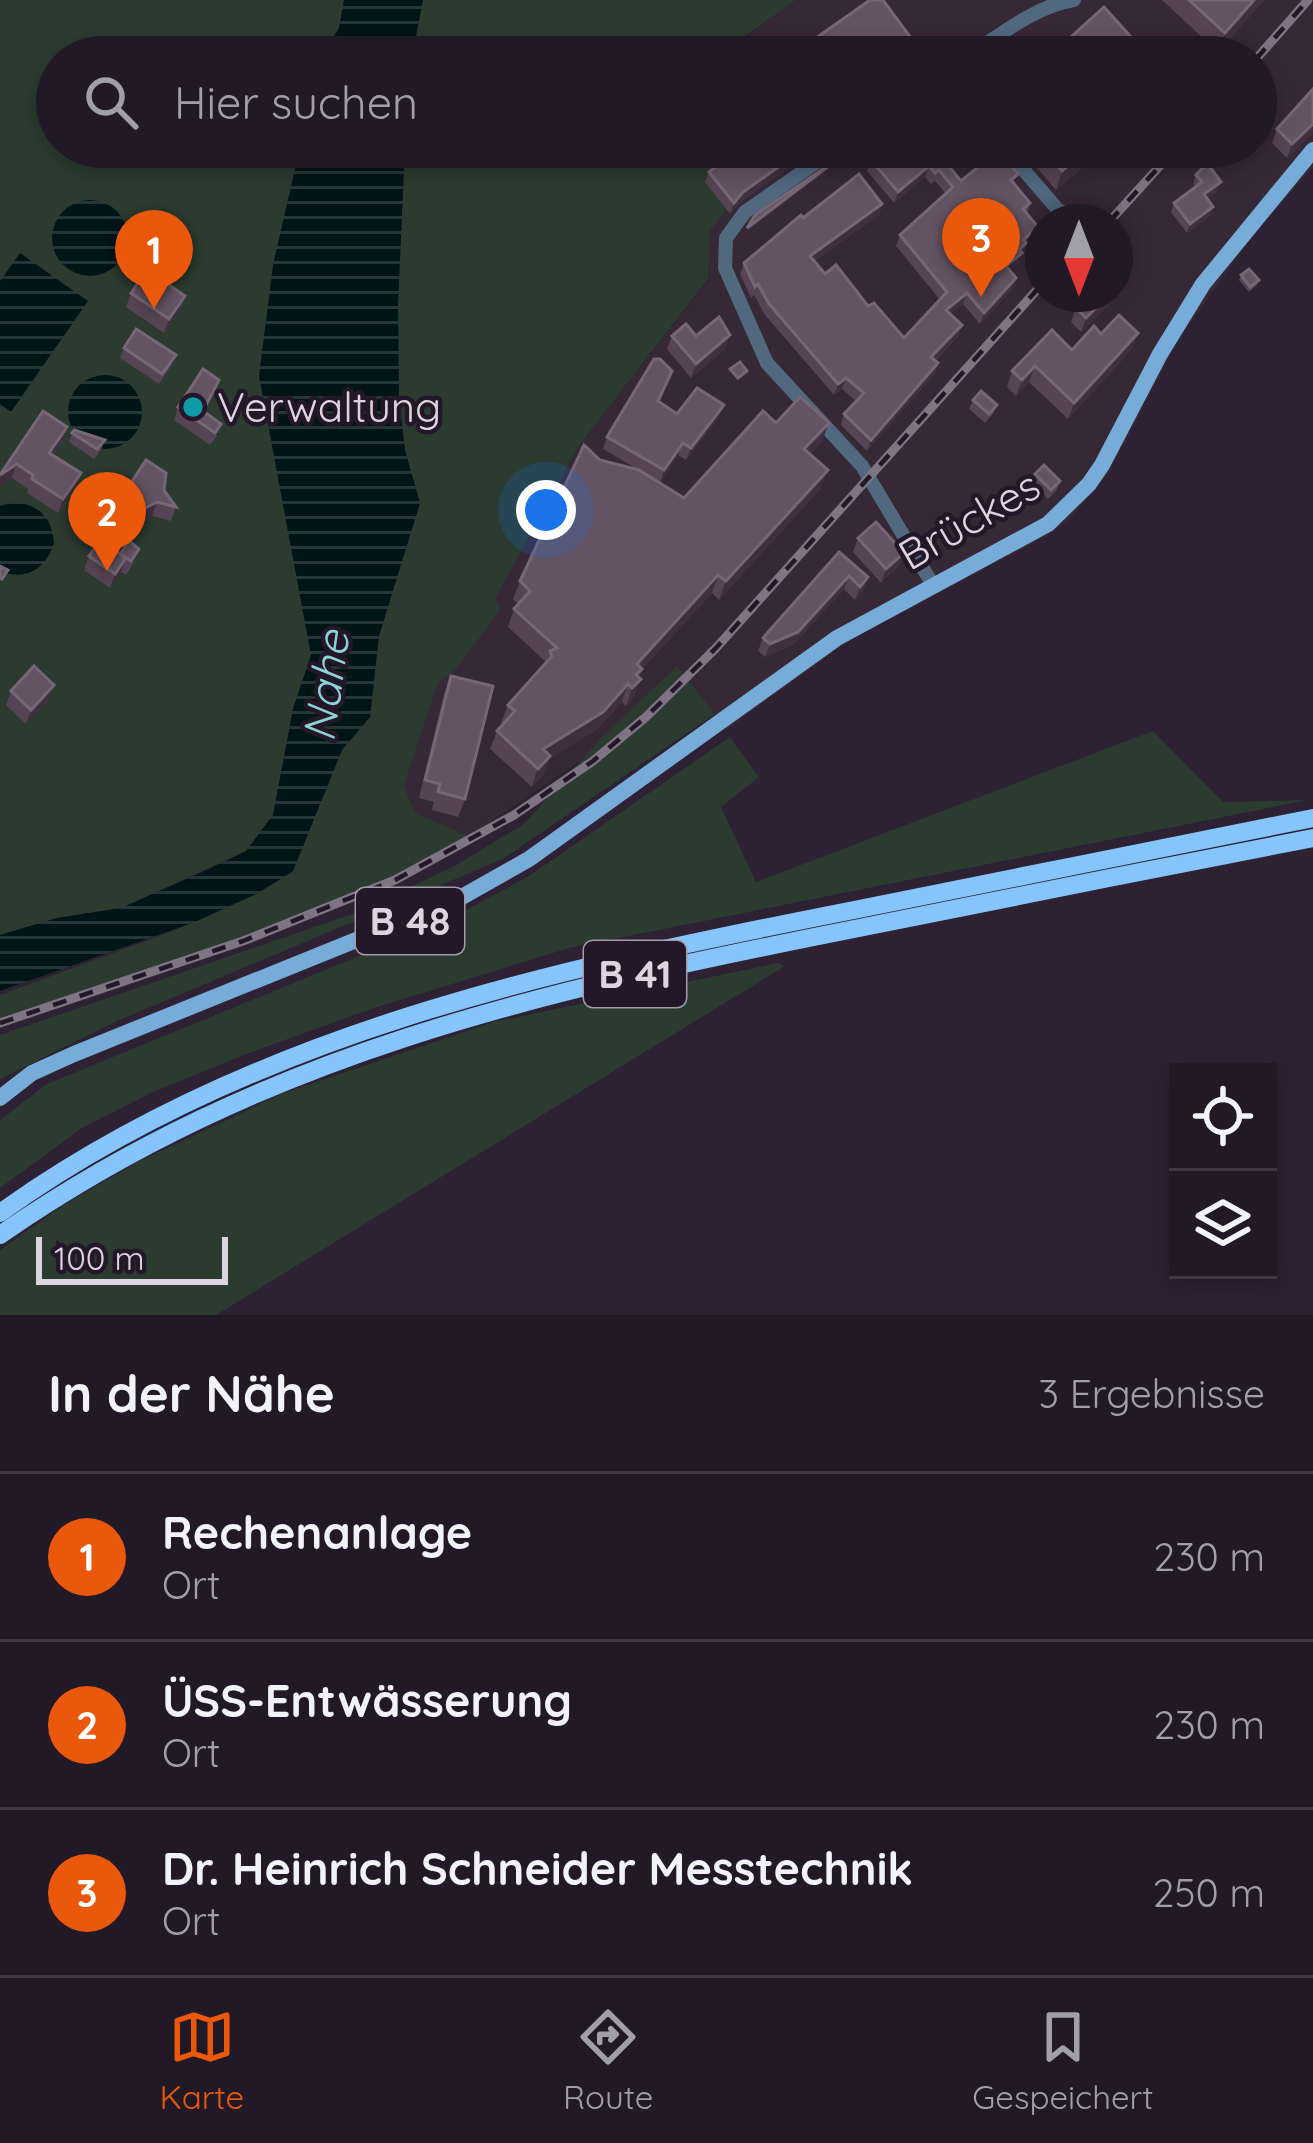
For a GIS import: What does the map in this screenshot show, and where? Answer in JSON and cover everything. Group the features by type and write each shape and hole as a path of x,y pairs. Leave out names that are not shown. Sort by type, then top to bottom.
{"highway":[{"name":"B 41","path":"0,1213 106,1144 171,1111 297,1056 456,1001 712,938 1313,818"},
{"name":"B 41","path":"0,1235 183,1124 305,1072 464,1017 716,956 1313,838"}],"main road":[{"name":"Brückes","path":"0,1098 32,1073 62,1059 460,898 529,859 868,619 1048,524 1089,484 1182,315 1243,232 1313,150"}],"street":[{"path":"1001,36 1057,3 1074,0"},
{"path":"808,168 745,212 726,238 725,268 767,363 862,466 933,585"},
{"path":"1022,168 1052,204"}],"shaded area":[{"path":"796,0 1313,0 1313,168 1257,229 1176,344 1109,473 1071,518 1047,536 850,640 727,729 676,667 580,761 469,836 414,813 404,786 438,683 456,669 579,446 708,280 710,231 731,203 741,168 1277,168 1277,36 746,36"}],"green space":[{"path":"0,0 344,0 334,36 36,36 36,168 296,168 291,193 305,603 312,655 293,709 273,815 246,851 121,908 57,918 0,935"},
{"path":"423,0 796,0 745,36 416,36"},
{"path":"404,168 741,168 731,203 710,231 708,279 579,446 495,599 501,609 456,669 438,683 404,786 415,813 469,836 358,895 300,919 0,1018 0,995 170,932 258,893 292,872 342,750 370,717 379,636 420,503 405,450 399,400"},
{"path":"677,666 715,714 503,859 117,1021 0,1079 0,1035 352,914 455,866 525,823 601,738"},
{"path":"1153,731 1223,802 1308,800 569,948 374,1008 151,1093 82,1128 0,1188 0,1120 47,1084 447,920 526,878 730,737 759,777 721,807 756,882"},
{"path":"778,963 785,966 216,1315 0,1315 0,1250 65,1204 140,1161 281,1094 493,1022"}],"water":[{"path":"344,0 423,0 416,36 334,36"},
{"name":"Nahe","path":"295,168 404,168 399,400 405,450 420,503 379,636 370,717 342,750 293,871 195,922 0,991 0,935 57,918 121,908 246,851 273,815 293,709 311,655 259,376 273,265"},
{"path":"90,200 117,211 128,238 117,265 90,276 63,265 52,238 63,211"},
{"path":"20,253 88,301 11,412 0,404 0,281"},
{"path":"105,375 131,386 142,412 131,438 105,449 79,438 68,412 79,386"},
{"path":"14,502 43,514 54,543 41,566 27,573 0,572 0,506"}],"building":[{"path":"870,0 883,0 910,36 819,36"},
{"path":"1189,0 1254,0 1225,33"},
{"path":"1104,7 1130,36 1072,36"},
{"path":"1313,89 1313,124 1292,144 1277,129"},
{"path":"714,168 777,168 734,203 709,172"},
{"path":"824,168 826,168 747,228 755,215"},
{"path":"878,168 927,168 898,192"},
{"path":"931,168 950,168 961,181 977,168 1013,168 1018,174 1011,180 1030,203 1023,209 1025,244 1019,250 1022,253 1006,266 1016,278 984,313 967,293 946,310 962,325 931,357 938,363 871,440 844,414 864,393 846,378 838,384 769,304 758,284 755,287 744,263 859,174 882,204 810,256 825,274 836,265 868,306 874,303 904,338 947,292 900,235 953,187 939,170 935,173"},
{"path":"1211,168 1221,182 1204,194 1213,207 1190,224 1174,203 1202,182 1196,175"},
{"path":"1249,269 1259,280 1250,287 1241,275"},
{"path":"147,270 185,296 169,319 131,293"},
{"path":"1119,315 1138,333 1074,403 1035,366 1022,380 1012,371 1052,330 1072,350 1094,326 1101,334"},
{"path":"719,317 730,335 696,364 672,336 686,324 696,336"},
{"path":"136,329 176,355 162,374 124,348"},
{"path":"654,359 672,371 658,401 677,414 697,388 724,405 691,448 683,443 664,470 607,437"},
{"path":"740,362 747,371 738,378 730,369"},
{"path":"203,369 219,380 203,411 221,424 215,433 178,407"},
{"path":"981,391 997,405 989,414 973,400"},
{"path":"800,397 829,423 804,449 828,470 726,581 718,575 637,664 642,669 636,675 641,679 632,688 628,684 603,712 543,749 550,756 538,769 497,731 515,711 508,705 557,648 514,609 530,591 520,581 584,445 600,460 639,470 684,498 763,411 776,423"},
{"path":"43,411 67,427 49,453 81,473 63,499 17,464 0,475"},
{"path":"74,430 105,440 97,449"},
{"path":"146,460 166,473 164,490 176,507 157,502 141,510 121,498"},
{"path":"1044,465 1060,481 1051,490 1035,474"},
{"path":"876,522 904,553 886,569 858,538"},
{"path":"100,540 126,558 115,574 89,556"},
{"path":"129,541 139,549 131,561 120,554"},
{"path":"839,552 868,577 860,587 849,576 798,632 770,644 763,638"},
{"path":"34,666 54,685 31,710 11,691"},
{"path":"451,676 493,686 465,799 438,792 440,784 425,780"}],"railway":[{"path":"1276,36 1308,0"},
{"path":"1125,204 1158,168"},
{"path":"0,1023 243,941 395,880 514,815 593,761 716,648 1025,303"}],"place":[{"name":"Dr. Heinrich Schneider Messtechnik","path":"981,297"},
{"name":"Rechenanlage","path":"154,309"},
{"name":"Verwaltung","path":"193,407"},
{"name":"ÜSS-Entwässerung","path":"107,571"}]}
